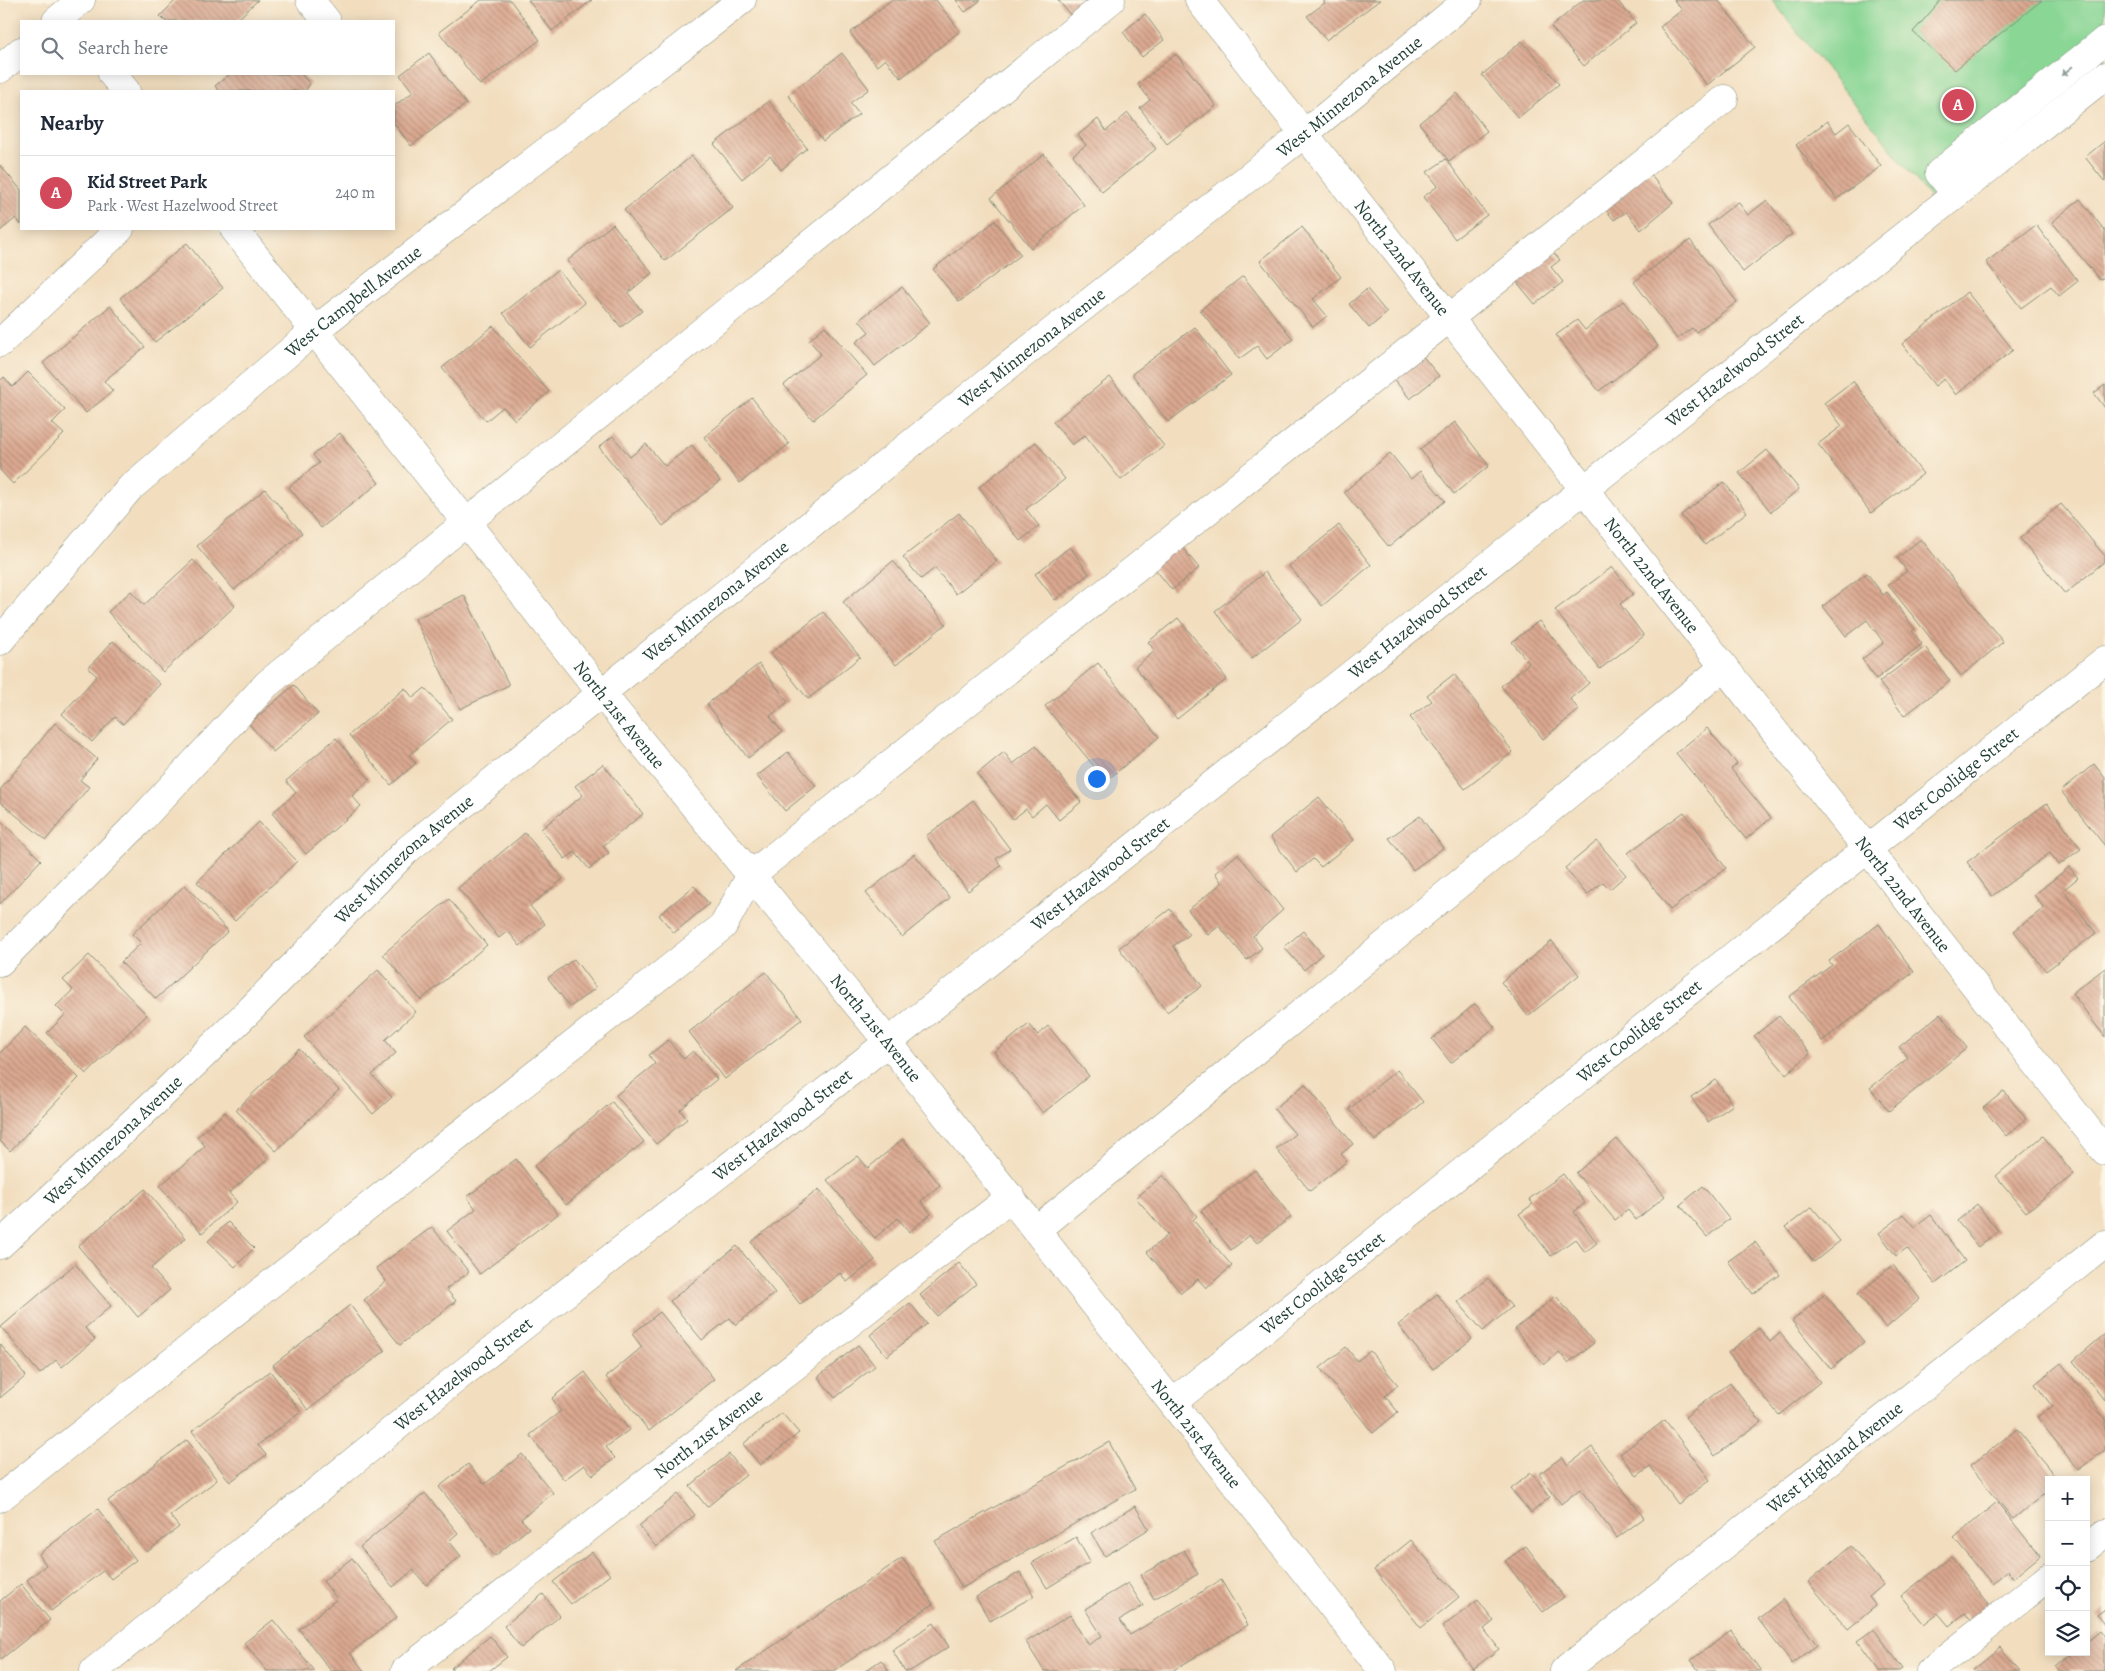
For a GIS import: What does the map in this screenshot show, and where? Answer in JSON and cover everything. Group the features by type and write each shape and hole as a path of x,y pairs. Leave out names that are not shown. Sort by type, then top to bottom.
{"street":[{"path":"310,0 326,20"},
{"name":"West Campbell Avenue","path":"0,641 130,488 315,330 742,0"},
{"path":"0,962 138,823 267,684 1111,0"},
{"name":"North 22nd Avenue","path":"1199,0 2105,1151"},
{"name":"West Minnezona Avenue","path":"0,1245 165,1092 407,850 978,390 1304,134 1456,4"},
{"path":"1956,194 1939,173 2105,40"},
{"path":"0,69 20,51"},
{"path":"113,75 125,90"},
{"name":"West Hazelwood Street","path":"94,1671 463,1373 888,1042 2105,76"},
{"path":"0,1498 723,926 751,875 1448,317 1724,99"},
{"path":"0,343 119,230"},
{"name":"North 21st Avenue","path":"235,230 602,694 888,1042 1383,1671"},
{"name":"West Coolidge Street","path":"1173,1402 2105,660"},
{"path":"1036,1230 1724,667"},
{"name":"North 21st Avenue","path":"405,1671 1010,1197"},
{"name":"West Highland Avenue","path":"1564,1671 2105,1244"},
{"path":"2090,1545 2105,1533"},
{"path":"1930,1671 2045,1580"}],"green space":[{"path":"1772,0 2105,0 2105,69 1936,205"}],"building":[{"path":"176,0 258,0 237,20 164,20 160,16"},
{"path":"481,0 510,0 540,40 480,85 439,32"},
{"path":"528,0 592,0 552,31"},
{"path":"891,0 936,0 960,31 901,78 885,59 877,66 850,33"},
{"path":"956,0 981,0 965,12"},
{"path":"1058,0 1095,0 1073,18"},
{"path":"1323,0 1380,0 1326,40 1307,16 1325,3"},
{"path":"1583,0 1617,0 1636,23 1584,66 1551,27"},
{"path":"1674,0 1718,0 1755,47 1707,85 1660,27 1682,10"},
{"path":"1941,0 2042,0 1955,70 1913,32"},
{"path":"1145,14 1164,40 1142,57 1123,32"},
{"path":"1522,41 1559,84 1518,118 1482,75"},
{"path":"429,53 466,104 411,146 395,124 395,105 413,92 400,75"},
{"path":"842,53 869,89 850,103 859,114 823,141 788,95"},
{"path":"1176,54 1216,106 1167,144 1140,108 1150,100 1138,84"},
{"path":"229,75 302,75 310,84 306,90 218,90 215,86"},
{"path":"1457,93 1487,131 1449,161 1419,123"},
{"path":"769,101 807,148 781,170 770,156 742,179 714,144"},
{"path":"1128,113 1156,149 1102,192 1073,155 1086,145 1078,135 1098,119 1106,131"},
{"path":"1827,121 1836,133 1849,123 1881,166 1837,199 1796,145"},
{"path":"2105,141 2105,182 2085,157"},
{"path":"1044,154 1084,205 1031,248 991,198"},
{"path":"692,156 733,208 665,261 624,210"},
{"path":"1446,159 1487,215 1455,239 1423,197 1438,186 1427,172"},
{"path":"0,165 20,189 20,224 16,218 0,231"},
{"path":"1645,168 1673,203 1641,230 1626,212 1614,220 1601,204"},
{"path":"2080,199 2105,231 2105,276 2100,280 2052,222"},
{"path":"1767,200 1792,234 1743,272 1708,225 1738,202 1748,215"},
{"path":"995,221 1021,255 959,302 933,269"},
{"path":"613,224 652,273 628,293 642,311 621,327 567,261"},
{"path":"2036,225 2078,281 2059,296 2051,286 2021,308 1986,262"},
{"path":"1302,227 1341,277 1313,299 1327,316 1313,327 1260,261"},
{"path":"1690,240 1737,302 1696,332 1692,328 1677,339 1634,282"},
{"path":"187,243 223,288 155,342 120,298"},
{"path":"1549,247 1560,260 1551,267 1563,282 1535,304 1512,276"},
{"path":"558,270 585,303 530,347 503,313"},
{"path":"1243,276 1293,339 1267,359 1257,346 1239,359 1200,310"},
{"path":"902,287 930,323 875,366 856,342 869,332 859,320"},
{"path":"1367,289 1387,313 1369,328 1349,304"},
{"path":"1967,292 2013,350 1956,395 1944,379 1935,386 1902,344"},
{"path":"1623,301 1658,346 1599,391 1556,335 1577,320 1585,330"},
{"path":"110,306 145,347 104,381 113,391 86,413 43,363"},
{"path":"493,326 549,392 515,420 503,407 486,421 442,368"},
{"path":"825,326 867,375 813,420 784,385 821,354 809,340"},
{"path":"1195,327 1231,375 1168,422 1132,374"},
{"path":"1421,354 1439,376 1410,399 1392,377"},
{"path":"28,372 65,410 52,423 64,434 13,484 0,470 0,381 4,377 13,387"},
{"path":"1110,377 1164,446 1121,480 1085,435 1072,445 1053,422"},
{"path":"1853,381 1923,474 1871,513 1818,444 1842,426 1824,403"},
{"path":"2105,385 2105,408 2094,393"},
{"path":"752,398 789,444 740,483 704,437"},
{"path":"1455,422 1489,466 1454,494 1420,449"},
{"path":"340,433 379,483 321,528 289,487 319,463 313,455"},
{"path":"613,436 630,457 646,444 665,466 692,445 720,481 663,526 599,447"},
{"path":"1036,442 1065,479 1026,509 1039,526 1020,541 979,487"},
{"path":"1767,450 1799,489 1771,512 1739,473"},
{"path":"1390,453 1411,479 1420,471 1445,501 1389,547 1344,492"},
{"path":"1724,482 1747,512 1705,545 1681,515"},
{"path":"265,489 302,533 234,590 197,546"},
{"path":"2061,504 2105,556 2105,561 2065,594 2020,538"},
{"path":"959,513 997,561 956,594 935,568 921,579 903,557"},
{"path":"1339,525 1371,565 1322,606 1289,566"},
{"path":"1921,539 2003,642 1961,676 1888,585 1907,571 1897,558"},
{"path":"1178,542 1199,568 1172,590 1151,564"},
{"path":"1070,547 1089,574 1055,600 1035,574"},
{"path":"193,560 235,606 163,672 108,612 131,591 144,605"},
{"path":"893,561 946,624 896,665 843,602"},
{"path":"1612,567 1633,594 1620,604 1644,636 1600,669 1555,610"},
{"path":"1265,572 1302,619 1252,658 1215,611"},
{"path":"1867,573 1883,595 1887,592 1915,629 1912,631 1922,644 1876,679 1862,659 1884,643 1867,620 1846,636 1823,606"},
{"path":"464,595 509,685 460,709 415,619"},
{"path":"823,612 860,657 808,699 771,653"},
{"path":"1178,618 1227,679 1177,719 1135,667 1155,651 1148,642"},
{"path":"1539,621 1589,683 1570,699 1579,710 1543,739 1501,686 1529,663 1512,642"},
{"path":"113,641 160,684 123,724 115,717 92,742 62,714 97,676 88,668"},
{"path":"1925,647 1950,681 1904,716 1879,682"},
{"path":"1098,663 1159,737 1106,781 1045,706"},
{"path":"759,664 788,702 770,716 782,732 748,758 707,704"},
{"path":"1454,674 1513,752 1465,789 1410,717 1432,701 1427,695"},
{"path":"294,685 318,714 273,752 249,724"},
{"path":"405,688 413,698 425,688 452,719 409,755 416,763 391,785 349,735"},
{"path":"55,723 97,759 80,780 89,787 46,840 0,802 0,790"},
{"path":"1707,728 1737,764 1731,769 1771,818 1746,839 1676,753"},
{"path":"336,738 370,779 352,796 361,806 306,854 272,813 296,793 286,781"},
{"path":"1036,746 1081,802 1059,820 1046,804 1032,816 1026,809 1013,819 977,774 1004,752 1013,764"},
{"path":"788,752 816,786 785,811 757,776"},
{"path":"603,764 643,814 603,846 609,853 589,869 575,852 565,859 541,829 583,795 575,786"},
{"path":"2094,764 2105,778 2105,846 2061,791"},
{"path":"1319,797 1354,840 1321,867 1313,859 1297,872 1270,837"},
{"path":"973,800 1010,849 996,859 1001,866 968,891 926,836"},
{"path":"2047,803 2081,849 2059,865 2050,853 1992,896 1967,862"},
{"path":"1684,812 1726,868 1670,910 1628,853"},
{"path":"1420,816 1443,848 1413,870 1389,838"},
{"path":"0,820 41,860 0,904"},
{"path":"259,822 297,861 235,921 197,882"},
{"path":"525,833 563,879 530,906 545,924 520,946 508,931 499,938 458,888"},
{"path":"1597,841 1626,875 1610,889 1603,882 1587,895 1565,868"},
{"path":"914,854 950,898 902,937 866,893"},
{"path":"1238,854 1283,910 1253,936 1262,948 1247,960 1219,926 1208,935 1188,910 1222,883 1215,873"},
{"path":"2069,867 2078,878 2063,890 2096,933 2046,971 2014,931 2044,908 2034,895"},
{"path":"185,885 228,931 156,999 121,962 141,943 132,934"},
{"path":"694,886 709,904 674,933 659,915"},
{"path":"449,899 487,945 421,1000 383,954"},
{"path":"1170,909 1189,935 1173,946 1202,986 1167,1012 1119,948"},
{"path":"1879,924 1914,972 1822,1041 1789,997 1832,965 1829,961"},
{"path":"1303,931 1322,954 1304,970 1284,947"},
{"path":"1552,941 1579,975 1528,1016 1501,982"},
{"path":"89,955 147,1015 86,1074 47,1033 65,1015 56,1006 73,990 63,980"},
{"path":"574,959 596,988 570,1007 548,978"},
{"path":"2105,968 2105,1037 2072,993"},
{"path":"378,970 416,1012 385,1040 396,1053 372,1075 392,1097 373,1114 304,1037"},
{"path":"766,972 802,1019 725,1079 689,1032"},
{"path":"1475,1004 1495,1027 1451,1063 1432,1039"},
{"path":"1940,1014 1967,1048 1889,1111 1870,1088 1908,1058 1899,1047"},
{"path":"1779,1016 1810,1054 1786,1074 1754,1036"},
{"path":"1029,1024 1038,1035 1048,1026 1089,1076 1043,1113 994,1052"},
{"path":"25,1027 79,1078 10,1151 0,1141 0,1053"},
{"path":"668,1040 684,1059 693,1051 717,1079 680,1110 687,1119 656,1144 616,1095 655,1064 649,1055"},
{"path":"299,1049 339,1090 276,1151 236,1110"},
{"path":"1397,1070 1423,1102 1375,1141 1349,1109"},
{"path":"1716,1080 1733,1105 1708,1122 1691,1097"},
{"path":"1305,1084 1353,1144 1341,1154 1347,1161 1310,1191 1276,1149 1295,1134 1274,1109"},
{"path":"2004,1091 2026,1119 2006,1136 1983,1108"},
{"path":"612,1102 644,1142 566,1205 534,1166"},
{"path":"225,1112 268,1159 229,1193 237,1202 202,1233 160,1186 205,1146 197,1137"},
{"path":"2043,1136 2074,1174 2026,1212 1996,1176"},
{"path":"903,1139 940,1185 921,1201 931,1214 909,1232 898,1218 875,1238 827,1180 858,1156 868,1168"},
{"path":"1617,1139 1665,1196 1636,1220 1628,1210 1615,1220 1576,1173"},
{"path":"516,1159 558,1214 480,1274 447,1231 476,1209 467,1197"},
{"path":"1255,1170 1291,1217 1257,1243 1250,1235 1231,1250 1201,1211"},
{"path":"1563,1174 1585,1203 1574,1212 1597,1243 1585,1252 1575,1239 1551,1256 1519,1214 1533,1204 1529,1199"},
{"path":"1163,1175 1197,1216 1193,1220 1232,1266 1206,1288 1198,1279 1181,1293 1147,1252 1168,1235 1136,1198"},
{"path":"1703,1186 1729,1219 1707,1237 1680,1205"},
{"path":"145,1189 186,1238 151,1268 170,1290 138,1317 78,1246"},
{"path":"819,1189 875,1260 847,1282 840,1273 800,1304 751,1242"},
{"path":"1977,1204 1998,1231 1978,1247 1957,1221"},
{"path":"1812,1207 1840,1241 1814,1262 1786,1227"},
{"path":"1904,1214 1915,1227 1931,1215 1965,1261 1935,1284 1907,1248 1896,1256 1879,1233"},
{"path":"228,1222 254,1248 235,1267 208,1241"},
{"path":"432,1227 469,1272 446,1289 456,1301 400,1345 364,1300 386,1281 376,1268"},
{"path":"1755,1242 1780,1275 1753,1294 1728,1261"},
{"path":"737,1246 775,1293 736,1325 730,1318 702,1340 670,1301"},
{"path":"959,1263 976,1284 937,1316 920,1295"},
{"path":"75,1264 111,1306 85,1328 95,1339 62,1367 56,1360 40,1374 1,1327"},
{"path":"1893,1265 1920,1299 1886,1328 1858,1294"},
{"path":"1488,1278 1512,1307 1483,1331 1458,1302"},
{"path":"1437,1294 1472,1339 1433,1369 1398,1325"},
{"path":"1825,1294 1864,1342 1831,1369 1792,1321"},
{"path":"1556,1296 1594,1343 1568,1363 1559,1352 1544,1365 1515,1329"},
{"path":"910,1303 927,1324 887,1356 870,1335"},
{"path":"350,1305 385,1351 308,1410 273,1365"},
{"path":"660,1312 714,1379 649,1431 606,1377 642,1347 632,1334"},
{"path":"1759,1328 1770,1342 1780,1333 1820,1382 1779,1415 1728,1353"},
{"path":"2105,1334 2105,1401 2073,1361"},
{"path":"0,1344 26,1376 0,1398"},
{"path":"858,1345 875,1366 835,1398 818,1377"},
{"path":"1346,1347 1357,1361 1370,1351 1398,1385 1385,1396 1398,1412 1373,1433 1320,1368"},
{"path":"2061,1363 2105,1419 2105,1450 2078,1470 2037,1417 2052,1406 2035,1384"},
{"path":"270,1371 301,1412 258,1445 266,1455 230,1482 192,1431"},
{"path":"585,1372 629,1430 606,1447 615,1458 593,1475 584,1465 564,1480 530,1435 561,1411 552,1398"},
{"path":"1730,1382 1761,1422 1715,1456 1685,1417"},
{"path":"782,1413 799,1433 760,1465 743,1444"},
{"path":"1665,1420 1710,1480 1678,1504 1650,1466 1637,1476 1620,1454"},
{"path":"2017,1429 2055,1476 2045,1476 2045,1493 2013,1519 1970,1466"},
{"path":"187,1440 217,1480 170,1516 179,1527 147,1552 108,1501"},
{"path":"1109,1442 1135,1489 962,1588 935,1541"},
{"path":"1592,1447 1644,1518 1617,1538 1580,1489 1561,1504 1539,1474 1562,1457 1568,1465"},
{"path":"522,1454 553,1493 521,1519 529,1528 495,1556 439,1487 468,1464 485,1484"},
{"path":"729,1454 746,1475 707,1507 690,1486"},
{"path":"1531,1473 1550,1497 1531,1513 1511,1489"},
{"path":"425,1493 458,1533 449,1541 461,1556 426,1585 413,1570 393,1587 360,1547"},
{"path":"678,1494 695,1515 656,1547 639,1526"},
{"path":"1997,1502 2040,1556 2013,1578 2007,1571 1992,1584 1954,1538"},
{"path":"1135,1506 1149,1529 1105,1556 1091,1533"},
{"path":"98,1509 136,1560 111,1579 104,1570 51,1611 27,1580 46,1565 39,1554"},
{"path":"1076,1537 1090,1562 1047,1588 1032,1563"},
{"path":"1411,1540 1459,1597 1421,1628 1374,1570"},
{"path":"1526,1546 1564,1597 1543,1612 1505,1561"},
{"path":"1851,1546 1883,1585 1869,1597 1876,1606 1848,1629 1808,1582"},
{"path":"1184,1550 1198,1574 1154,1599 1141,1575"},
{"path":"592,1552 610,1575 571,1604 553,1582"},
{"path":"1951,1557 1993,1610 1974,1625 1965,1613 1949,1626 1938,1613 1924,1624 1901,1596"},
{"path":"352,1558 397,1617 350,1653 364,1671 331,1671 299,1629 337,1599 323,1581"},
{"path":"902,1558 933,1604 834,1671 736,1671"},
{"path":"1020,1572 1034,1596 990,1621 976,1597"},
{"path":"1221,1580 1248,1625 1172,1671 1044,1671 1026,1642 1070,1615 1088,1645 1102,1636 1085,1609 1128,1583 1143,1606 1120,1620 1130,1635"},
{"path":"21,1584 50,1620 0,1660 0,1601"},
{"path":"543,1594 560,1616 521,1648 504,1626"},
{"path":"1783,1599 1817,1645 1792,1664 1758,1619"},
{"path":"1478,1600 1494,1621 1484,1629 1499,1649 1473,1669 1442,1627"},
{"path":"2105,1609 2105,1626 2097,1615"},
{"path":"273,1620 315,1671 267,1671 244,1643"},
{"path":"934,1623 949,1647 910,1671 905,1671 892,1650"},
{"path":"1874,1629 1903,1669 1900,1671 1879,1671 1857,1641"},
{"path":"1731,1631 1761,1671 1699,1671 1691,1660"},
{"path":"2099,1631 2105,1639 2105,1671 2060,1671 2056,1666 2068,1656 2090,1656 2090,1639"},
{"path":"490,1636 507,1657 489,1671 453,1671 451,1668"},
{"path":"2000,1647 2020,1671 1974,1671 1973,1669"},
{"path":"881,1660 889,1671 865,1671"}],"place":[{"name":"Kid Street Park","path":"1958,105"}]}
